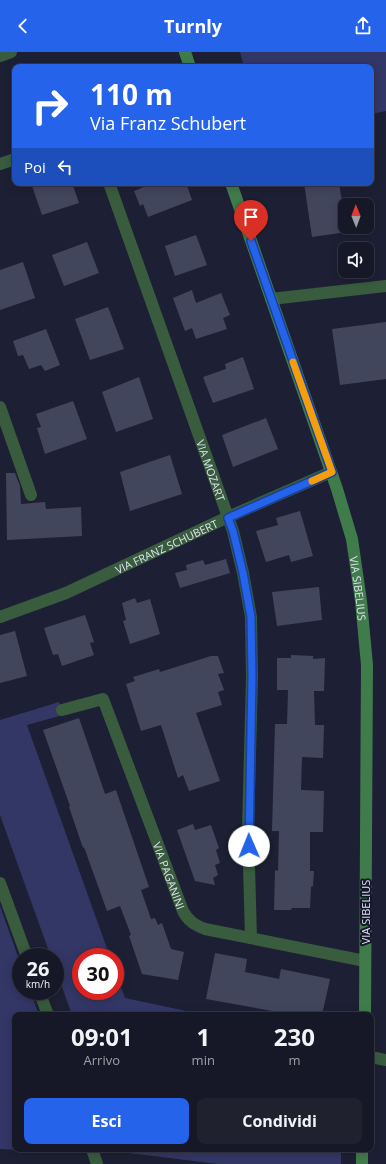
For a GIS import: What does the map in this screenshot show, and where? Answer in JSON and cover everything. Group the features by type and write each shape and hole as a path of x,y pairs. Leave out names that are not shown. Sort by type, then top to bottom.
{"street":[{"path":"0,56 11,52"},
{"path":"185,52 189,64"},
{"path":"0,164 12,160"},
{"name":"VIA MOZART","path":"110,186 233,531 243,573 251,617 252,676 248,830 251,938"},
{"name":"VIA SIBELIUS","path":"232,186 332,472 352,539 361,601 367,665 365,1012"},
{"path":"271,299 386,286"},
{"path":"0,407 31,495"},
{"name":"VIA FRANZ SCHUBERT","path":"0,617 66,594 228,518 332,472"},
{"name":"VIA PAGANINI","path":"62,710 103,699 186,917 198,926 205,929 365,961"},
{"path":"0,883 24,948"},
{"path":"42,1000 47,1012"},
{"path":"374,1058 386,1060"},
{"path":"93,1152 97,1164"},
{"path":"362,1152 362,1164"}],"shaded area":[{"path":"240,52 386,52 386,111 374,113 374,64 243,64"},
{"path":"59,702 63,715 27,725 107,948 72,948 72,1000 124,1000 124,995 125,998 191,1012 71,1012 64,992 64,948 48,948 0,815 0,720"},
{"path":"0,906 15,948 12,948 12,1000 33,1000 38,1012 12,1012 12,1150 0,1149"},
{"path":"128,1152 341,1152 341,1164 218,1164"}],"building":[{"path":"32,186 73,186 79,203 42,215"},
{"path":"146,186 187,186 192,200 148,217 143,204 140,206 134,191"},
{"path":"304,186 339,186 341,198 338,198 338,233 312,237"},
{"path":"196,235 207,265 175,276 165,246"},
{"path":"87,242 99,273 64,286 52,255"},
{"path":"23,262 35,298 0,310 0,270"},
{"path":"192,290 196,303 221,293 230,315 223,318 227,329 196,339 192,328 185,331 173,298"},
{"path":"108,307 124,349 90,360 75,319"},
{"path":"386,322 386,379 340,385 332,329"},
{"path":"46,329 60,365 45,371 41,365 29,369 23,355 18,356 13,341"},
{"path":"243,357 254,389 213,403 203,377 226,369 225,364"},
{"path":"139,377 153,419 116,432 102,392"},
{"path":"73,401 87,439 45,454 37,428 41,427 36,414"},
{"path":"266,418 278,449 233,467 222,435"},
{"path":"170,455 182,494 130,511 120,472"},
{"path":"6,473 15,473 20,486 21,504 45,502 46,509 81,507 82,536 7,540"},
{"path":"300,511 313,556 291,562 289,555 266,562 256,531 278,525 276,518"},
{"path":"226,559 230,573 180,588 175,573 187,570 186,565 203,560 205,565"},
{"path":"319,587 322,620 277,626 272,592"},
{"path":"135,598 137,603 150,599 160,634 130,644 123,621 126,620 122,603"},
{"path":"85,615 94,642 90,643 94,655 62,666 58,654 53,655 44,628"},
{"path":"15,631 27,676 0,683 0,635"},
{"path":"291,655 313,656 313,659 325,658 324,691 314,691 315,725 324,725 323,758 302,757 301,790 324,791 323,832 310,832 310,871 314,871 313,886 311,887 310,908 274,910 275,870 278,871 279,831 272,831 275,724 287,724 288,690 277,690 277,658 291,658"},
{"path":"211,656 218,656 224,673 218,674 224,690 218,692 222,705 196,713 220,781 189,791 183,775 178,778 161,725 141,731 126,684 135,681 133,677 159,669 160,672"},
{"path":"79,718 105,794 116,790 149,887 141,890 151,919 155,918 158,925 162,923 171,949 184,952 178,980 142,974 129,936 131,935 120,906 107,911 84,847 83,848 43,730"},
{"path":"193,824 195,830 211,825 219,848 216,850 220,863 215,865 218,875 213,878 215,885 195,881 177,830"},
{"path":"215,953 247,959 245,972 279,979 281,969 330,979 323,1012 272,1012 206,999"}],"slow traffic":[{"path":"293,362 332,472 312,481"}],"route":[{"path":"249,846 248,830 252,676 251,617 243,573 233,531 228,518 332,472 251,241"}]}
